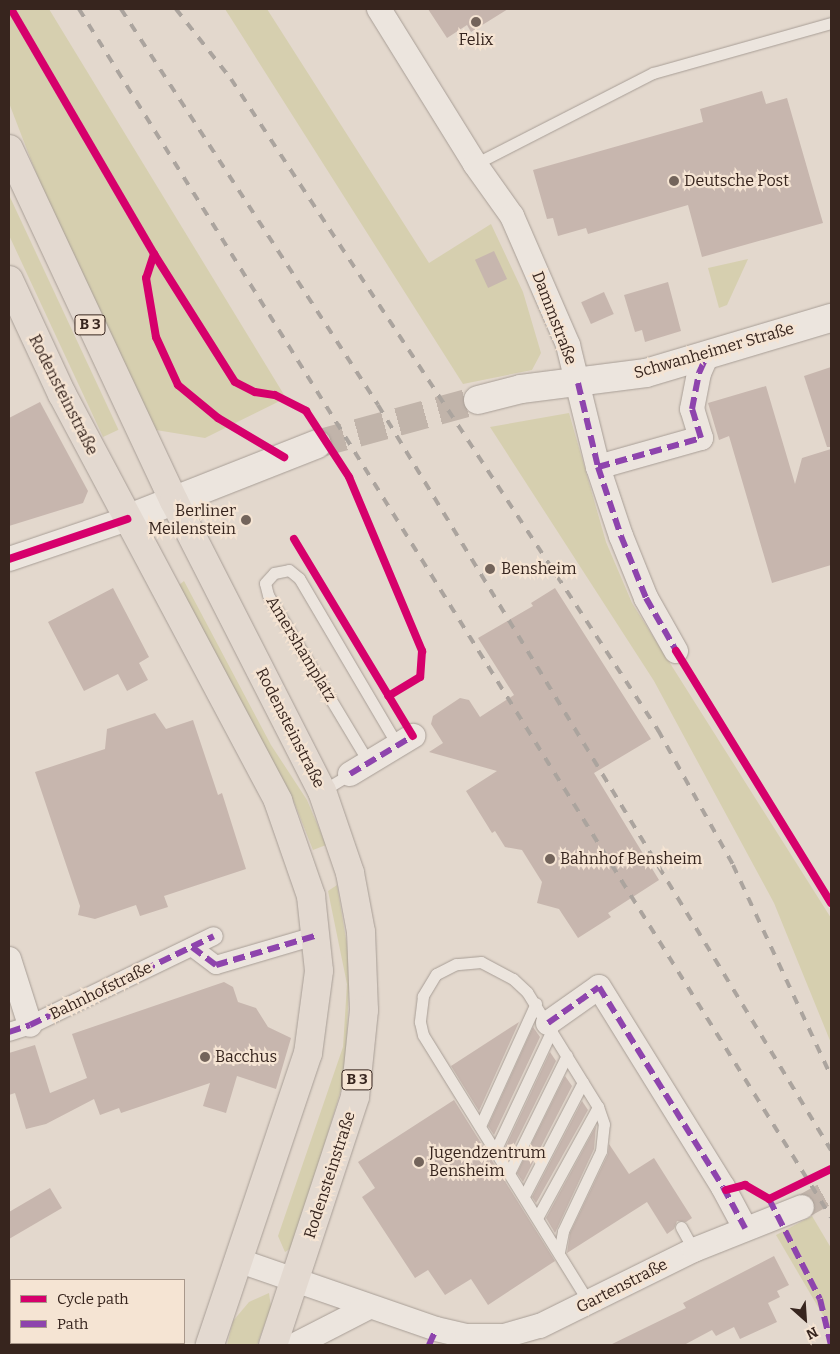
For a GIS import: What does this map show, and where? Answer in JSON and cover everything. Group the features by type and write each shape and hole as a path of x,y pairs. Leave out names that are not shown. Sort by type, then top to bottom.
{"main road":[{"name":"Rodensteinstraße","path":"9,148 174,501 322,790 342,841 350,873 361,932 364,1010 355,1097 297,1280 273,1345"},
{"name":"Rodensteinstraße","path":"9,280 62,394 278,801 311,896 318,935 316,1007 308,1052 240,1261 210,1345"},
{"name":"Schwanheimer Straße","path":"478,400 521,389 646,373 831,318"},
{"path":"127,519 317,444"}],"street":[{"name":"Dammstraße","path":"379,9 475,164 512,216 568,344 598,467 646,598 676,651"},
{"path":"598,467 701,438 692,409 699,373 707,355"},
{"path":"9,560 127,519"},
{"name":"Amershamplatz","path":"359,768 405,741"},
{"path":"192,947 216,965 318,935"},
{"name":"Bahnhofstraße","path":"20,1029 214,936"},
{"path":"9,959 20,1029"},
{"path":"550,1027 599,987 723,1186 745,1228"},
{"name":"Gartenstraße","path":"240,1261 369,1307 433,1337 504,1336 532,1328 590,1304 694,1250 745,1228 802,1207"},
{"path":"295,1345 369,1307"}],"lane":[{"path":"475,164 653,72 831,24"},
{"name":"Amershamplatz","path":"322,790 359,768 268,595 265,583 274,573 289,570 299,578 405,741"},
{"path":"559,1252 563,1231 601,1151 604,1124 598,1107 536,1003 513,979 497,968 468,961 436,974 423,996 420,1022 423,1035 590,1304"},
{"path":"480,1126 536,1003"},
{"path":"496,1151 550,1027"},
{"path":"510,1173 567,1055"},
{"path":"524,1196 583,1082"},
{"path":"538,1218 598,1107"},
{"path":"681,1227 694,1250"}],"shaded area":[{"path":"9,9 49,9 286,398 205,438 156,430 68,256 9,103"},
{"path":"225,9 267,9 429,263 491,224 523,292 541,353 532,370 463,384"},
{"path":"9,195 118,430 103,437 9,235"},
{"path":"748,259 727,305 719,308 708,268"},
{"path":"569,413 606,542 632,603 831,918 831,1043 774,903 654,681 490,427"},
{"path":"184,581 271,745 307,800 326,845 313,850 294,802 179,585"},
{"path":"337,885 350,963 345,1077 293,1247 285,1252 278,1236 343,1047 347,984 328,891"},
{"path":"812,1216 831,1248 831,1329 776,1235"},
{"path":"269,1293 271,1307 257,1345 227,1345 233,1321 249,1302"}],"building":[{"name":"Felix","path":"428,9 508,9 471,32 467,25 447,38"},
{"name":"Deutsche Post","path":"762,91 766,104 787,98 823,223 702,257 688,205 588,234 586,228 558,236 553,218 547,219 533,170 703,122 700,109"},
{"path":"494,251 507,279 488,288 475,260"},
{"path":"668,282 681,331 645,342 642,330 635,332 624,295"},
{"path":"604,292 614,314 591,324 581,302"},
{"path":"831,367 831,447 827,447 804,376"},
{"path":"766,386 795,484 802,458 831,449 831,565 772,583 729,436 719,440 708,403"},
{"path":"40,402 88,491 83,503 9,526 9,418"},
{"path":"113,588 149,657 139,663 148,680 127,691 118,674 84,691 48,622"},
{"path":"555,588 651,739 594,773 659,880 608,913 611,917 578,938 559,909 537,903 542,882 522,850 505,847 495,831 492,833 466,791 497,771 429,752 443,743 431,724 433,716 460,698 469,700 480,717 514,695 478,638 533,606 531,603"},
{"path":"155,713 166,729 193,720 218,795 222,793 246,869 164,896 168,907 140,916 136,905 95,919 78,915 80,906 35,772 105,749 107,729"},
{"name":"Bacchus","path":"224,982 233,987 238,1002 256,1008 268,1027 291,1038 276,1089 237,1076 226,1113 203,1106 210,1083 121,1113 119,1108 100,1115 94,1099 46,1124 26,1129 15,1093 9,1095 9,1053 35,1045 50,1093 87,1078 72,1034"},
{"path":"519,1022 479,1111 451,1066"},
{"path":"533,1027 540,1037 494,1135 488,1126"},
{"path":"550,1052 556,1061 508,1158 504,1150"},
{"path":"565,1076 572,1086 523,1182 517,1173"},
{"path":"454,1100 555,1261 488,1305 471,1279 445,1295 428,1270 415,1278 362,1197 375,1188 358,1162"},
{"path":"582,1101 588,1110 536,1203 532,1197"},
{"path":"596,1126 594,1149 555,1233 546,1218"},
{"path":"609,1144 629,1174 654,1158 692,1218 686,1222 677,1221 674,1229 667,1234 647,1202 567,1253 570,1233 608,1154"},
{"path":"50,1188 62,1208 9,1239 9,1212"},
{"path":"774,1256 789,1285 777,1291 780,1297 768,1303 777,1322 740,1339 734,1327 716,1336 712,1330 684,1345 610,1345 686,1308 683,1303"}],"tunnel":[{"path":"317,444 478,400"},
{"path":"802,1207 831,1191"}],"railway":[{"path":"79,9 831,1217"},
{"path":"121,9 378,405 831,1150"},
{"path":"176,9 231,79 658,730 733,865 831,1076"}],"marked path":[{"path":"598,467 701,438 692,409 699,373 707,355"},
{"path":"578,383 598,467 621,536 646,598 678,654"},
{"path":"350,774 413,736"},
{"path":"192,947 216,965 318,935"},
{"path":"9,1032 30,1025 214,936"},
{"path":"548,1023 599,987 723,1187 745,1228"},
{"path":"769,1199 820,1299 831,1345"},
{"path":"429,1345 436,1329"}],"cycle path":[{"path":"11,9 154,254 235,382 255,392 275,395 306,411 349,477 422,651 420,677 388,696"},
{"path":"154,254 146,278 156,337 178,385 218,418 284,457"},
{"path":"9,559 127,519"},
{"path":"294,539 413,736"},
{"path":"676,651 831,903"},
{"path":"726,1190 745,1185 769,1199 831,1169"}],"place":[{"name":"Felix","path":"476,22"},
{"name":"Deutsche Post","path":"674,181"},
{"name":"Berliner Meilenstein","path":"246,520"},
{"name":"Bensheim","path":"490,569"},
{"name":"Bahnhof Bensheim","path":"550,859"},
{"name":"Bacchus","path":"205,1057"},
{"name":"Jugendzentrum Bensheim","path":"419,1162"}]}
